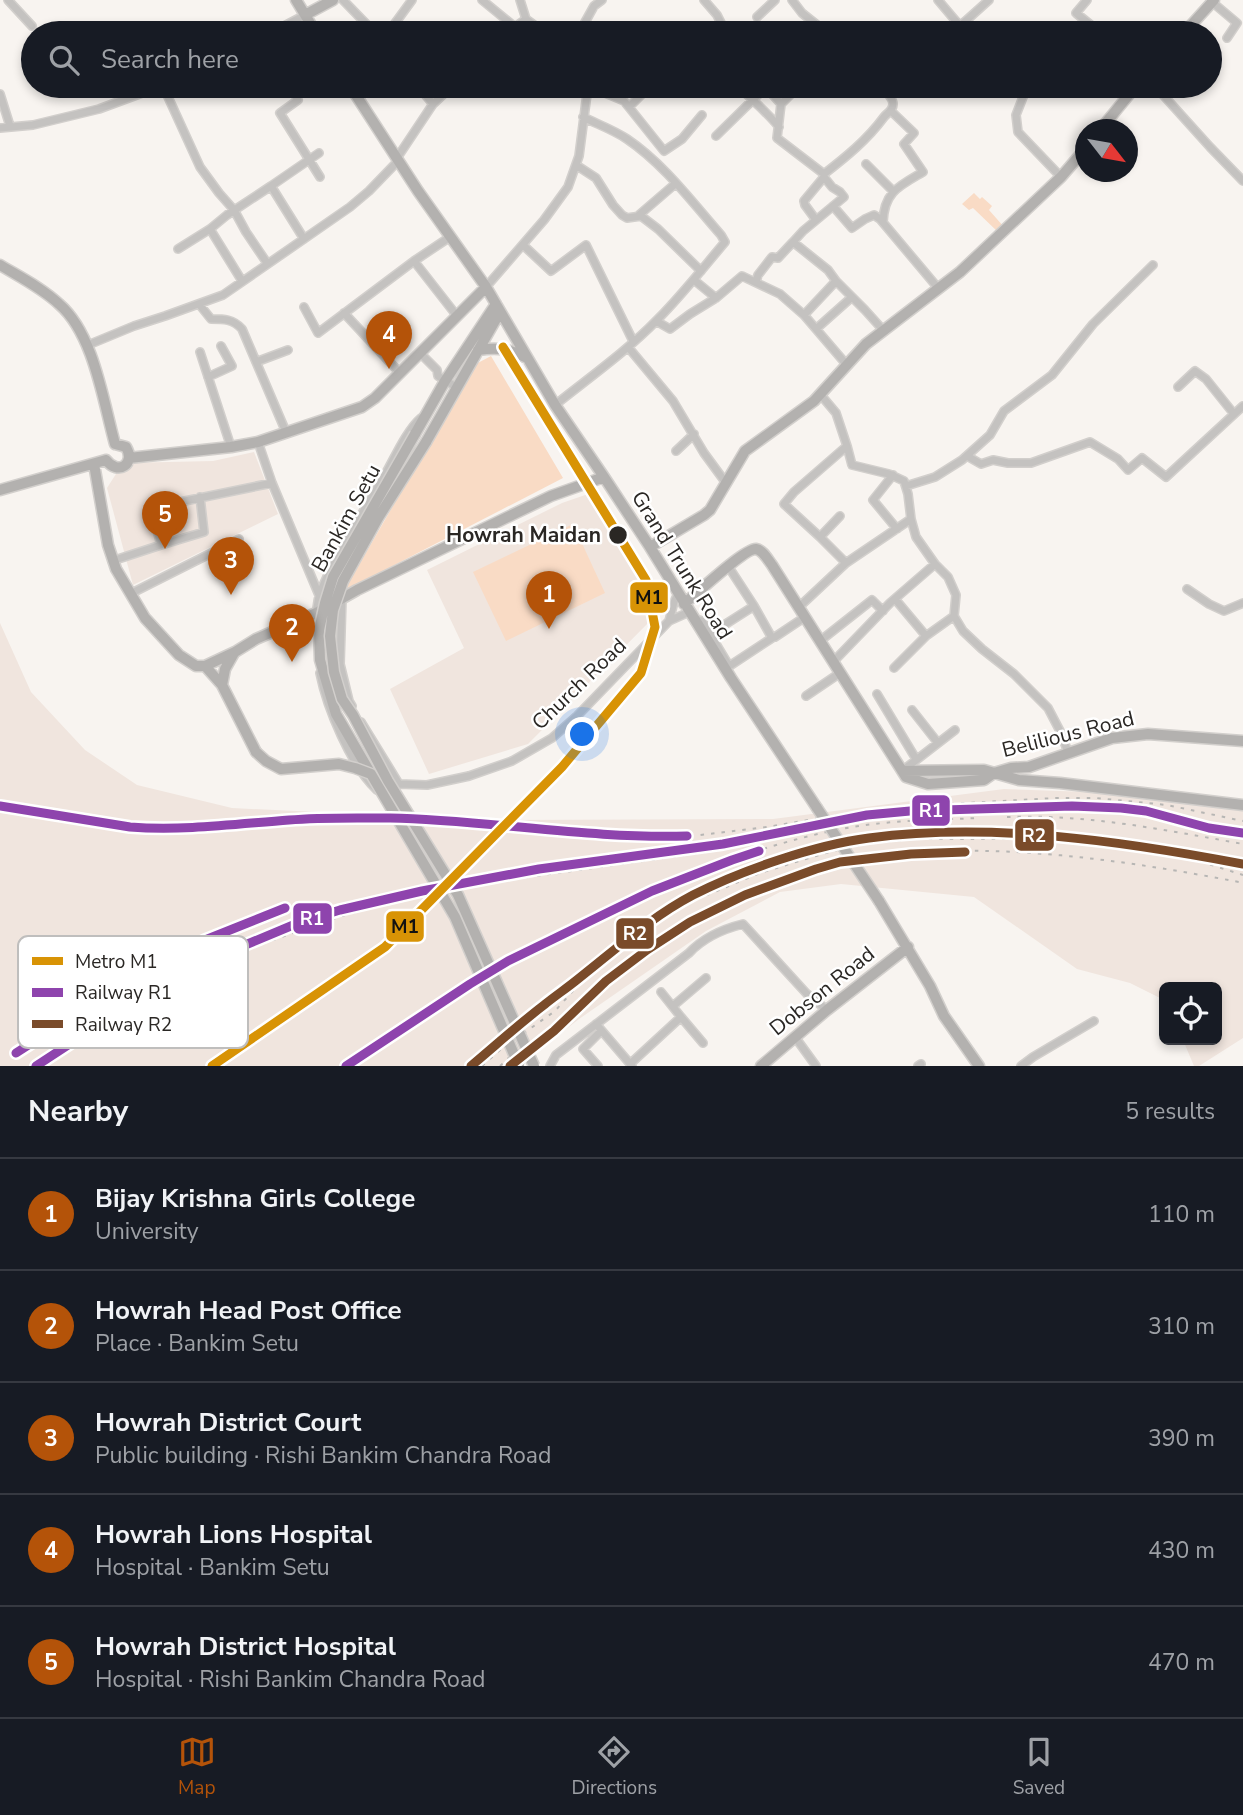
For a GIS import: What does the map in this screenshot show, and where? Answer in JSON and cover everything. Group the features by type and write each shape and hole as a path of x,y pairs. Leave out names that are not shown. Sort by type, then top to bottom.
{"main road":[{"path":"296,0 309,21"},
{"path":"305,15 333,0"},
{"path":"1195,21 1213,1"},
{"name":"Grand Trunk Road","path":"358,98 397,160 486,287 555,405 879,901 908,947 944,1016 979,1066"},
{"path":"1109,119 1126,98"},
{"path":"650,547 710,510 745,451 814,401 866,344 960,272 1075,161"},
{"path":"0,265 61,305 79,327 88,345 115,444"},
{"path":"130,458 258,442 362,407 375,398 486,287"},
{"name":"Bankim Setu","path":"498,308 478,350 426,442 378,518 343,581 333,610 330,636 334,672 342,699 388,781 458,895 534,1066"},
{"name":"Bankim Setu","path":"498,308 445,381 333,577 320,630 320,660 336,714 455,917 519,1066"},
{"path":"478,350 509,349 527,358"},
{"path":"115,444 126,447 130,454 126,464 118,468 111,466 106,460 106,452 115,444"},
{"path":"4,489 106,460"},
{"path":"94,464 112,561 145,618 179,655 196,666 205,666 235,652 266,634 316,613 551,496 604,477"},
{"path":"687,608 728,566 749,551 762,553 902,771"},
{"path":"222,685 225,669 235,652"},
{"path":"205,666 222,685 256,752 266,761 281,769 339,764 371,774"},
{"name":"Belilious Road","path":"902,771 906,777 928,784 984,780 994,773 1028,767 1112,738 1148,734 1243,741"},
{"path":"994,773 1019,780 1243,805"},
{"name":"Dobson Road","path":"761,1066 908,947"}],"street":[{"path":"8,0 27,21"},
{"path":"343,0 363,21"},
{"path":"397,21 412,0"},
{"path":"482,0 508,21"},
{"path":"520,0 529,21"},
{"path":"586,21 594,6 602,0"},
{"path":"757,18 775,0"},
{"path":"792,0 812,21"},
{"path":"938,0 956,21"},
{"path":"966,21 989,0"},
{"path":"1086,21 1076,13 1087,0"},
{"path":"1213,1 1237,23 1227,38"},
{"path":"709,2 720,21"},
{"path":"294,21 305,15"},
{"path":"0,94 10,127"},
{"path":"0,128 33,125 99,109 129,98"},
{"path":"168,98 200,167 234,210 267,263"},
{"path":"297,98 298,100 280,113 320,177"},
{"path":"428,98 433,104"},
{"path":"88,345 223,295 304,239 369,191 397,160 439,98"},
{"path":"486,287 544,220 568,187 579,156 586,98"},
{"path":"617,98 624,101 663,151 682,139 702,115"},
{"path":"629,107 640,98"},
{"path":"776,98 781,104"},
{"path":"756,282 772,257 778,258 816,220 844,197 824,176 777,138 781,104 787,98"},
{"path":"816,220 804,201 824,176 855,150 891,111 893,104 889,98"},
{"path":"1023,98 1016,116 1018,132 1061,177"},
{"path":"1166,98 1243,181"},
{"path":"716,136 752,100 766,111 779,127"},
{"path":"883,222 883,211 893,191 923,172 904,144 914,133 891,111"},
{"path":"555,405 656,321 725,242 648,155 625,138 583,117"},
{"path":"178,249 319,153"},
{"path":"866,164 893,191"},
{"path":"576,165 596,177 613,205 628,218 639,215 675,184"},
{"path":"271,186 304,239"},
{"path":"833,206 852,228 874,215 883,222 939,289"},
{"path":"639,215 658,229 701,271"},
{"path":"211,229 242,281"},
{"path":"304,307 318,333 450,237"},
{"path":"793,242 828,270 835,281 883,330"},
{"path":"523,245 550,271 586,245 630,344 673,401 726,484"},
{"path":"414,261 457,316"},
{"path":"906,486 935,477 967,456 990,435 1004,411 1052,375 1093,324 1153,265"},
{"path":"656,321 670,329 716,298 742,276 780,294 804,315 846,364"},
{"path":"694,280 716,298"},
{"path":"804,315 835,281"},
{"path":"816,329 852,297"},
{"path":"199,304 211,318 236,323 245,335 286,432"},
{"path":"344,313 400,373"},
{"path":"208,377 232,366 221,346"},
{"path":"256,362 288,350"},
{"path":"200,352 231,447"},
{"path":"420,353 437,370 439,376 456,387"},
{"path":"1178,387 1195,371 1206,379 1234,414"},
{"path":"820,394 836,412 852,465 893,475 904,481 916,537 948,577 956,595 954,616 963,631 1014,674 1048,708 1068,752"},
{"path":"967,456 981,464 993,460 1031,463 1090,442 1118,460 1128,470 1142,458 1166,477 1243,406"},
{"path":"316,613 320,595 349,536 416,422 427,413"},
{"path":"676,451 694,434"},
{"path":"258,442 272,483 320,595"},
{"path":"846,563 784,504 794,492 848,446"},
{"path":"893,475 873,500 897,529"},
{"path":"161,545 151,508 272,483"},
{"path":"112,561 204,532 200,497"},
{"path":"820,537 840,516"},
{"path":"799,607 846,563 911,519"},
{"path":"130,594 239,539"},
{"path":"833,662 895,599 935,564"},
{"path":"695,622 702,621 731,665 772,638 728,566"},
{"path":"1187,589 1218,610 1224,611 1243,603"},
{"path":"669,621 678,594"},
{"path":"320,595 343,598 340,664 349,701 399,784"},
{"path":"895,599 926,636"},
{"path":"820,640 872,600 883,611"},
{"path":"710,634 754,606"},
{"path":"669,621 687,608"},
{"name":"Church Road","path":"316,613 316,650 327,702 342,739 376,790 399,784 428,785 469,776 512,761 552,738 577,716 669,621"},
{"path":"894,668 926,636 954,616"},
{"path":"775,637 805,617"},
{"path":"806,696 840,673"},
{"path":"877,694 916,760"},
{"path":"912,710 938,743"},
{"path":"902,771 955,730"},
{"path":"551,1066 556,1055 696,946 724,928 743,924 807,994 827,1010"},
{"path":"673,1006 706,978"},
{"path":"661,992 703,1043"},
{"path":"596,1024 631,1065 681,1017"},
{"path":"1021,1066 1094,1021"},
{"path":"598,1066 583,1049 601,1031"},
{"path":"795,1037 816,1066"}],"shaded area":[{"path":"974,193 992,206 989,210 1004,227 999,233 973,208 969,210 962,204"},
{"path":"491,356 563,478 344,591 474,365"},
{"path":"254,452 278,514 133,585 107,488 123,463 213,461"},
{"path":"591,493 662,609 528,744 429,774 390,689 464,648 427,570 562,503"},
{"path":"573,524 605,593 506,641 473,572"},
{"path":"0,623 31,692 85,750 137,785 232,808 487,820 773,819 1004,789 1119,793 1243,811 1243,1038 1199,1066 1194,1066 1185,1045 1222,1045 1222,982 1159,982 1159,998 1130,983 1077,969 974,897 841,884 780,892 706,931 579,1019 519,1066 0,1066"}],"railway":[{"path":"0,806 130,827 176,829 312,819 391,818 570,832 684,837 767,827 868,810 1056,798 1096,798 1167,805 1243,821"},
{"path":"969,814 1018,812"},
{"path":"1007,817 1096,821 1243,844"},
{"path":"346,1066 454,994 512,960 615,909 712,867 778,844 847,828 897,822 979,818"},
{"path":"248,950 380,905 493,882 720,850 799,832"},
{"path":"482,1066 555,1011 580,983 667,916 695,900 760,873 829,852 870,843 915,839 1014,839 1105,845 1147,851 1199,861 1243,875"},
{"path":"740,897 841,862 940,851 990,851 1091,859 1239,882"},
{"path":"638,951 691,917 747,889"},
{"path":"524,1055 554,1031 606,981 649,948"},
{"path":"522,1023 566,989"},
{"path":"500,1066 529,1039"},
{"path":"43,1066 71,1048"}],"metro line":[{"name":"M1","path":"248,1041 385,947 562,767 641,673 655,627 646,580 503,347"},
{"name":"M1","path":"212,1066 238,1048"}],"rail line":[{"name":"R1","path":"0,806 150,828 314,818 390,818 613,835 687,836"},
{"name":"R1","path":"248,944 298,923 340,910 422,891 539,869 723,844 867,815 910,811 1072,806 1121,808 1243,833"},
{"name":"R2","path":"471,1066 525,1020 663,913 712,886 756,868 826,846 869,838 916,834 1010,833 1104,841 1243,864"},
{"name":"R1","path":"346,1066 508,961 652,891 759,851"},
{"name":"R2","path":"510,1066 554,1031 606,981 647,950 690,922 745,895 840,862 911,854 965,852"},
{"name":"R1","path":"215,936 285,908"},
{"name":"R1","path":"16,1053 24,1048"},
{"name":"R1","path":"36,1066 63,1048"}],"place":[{"name":"Howrah Lions Hospital","path":"389,369"},
{"name":"Howrah Maidan","path":"618,535"},
{"name":"Howrah District Hospital","path":"165,549"},
{"name":"Howrah District Court","path":"231,595"},
{"name":"Bijay Krishna Girls College","path":"549,629"},
{"name":"Howrah Head Post Office","path":"292,662"}]}
